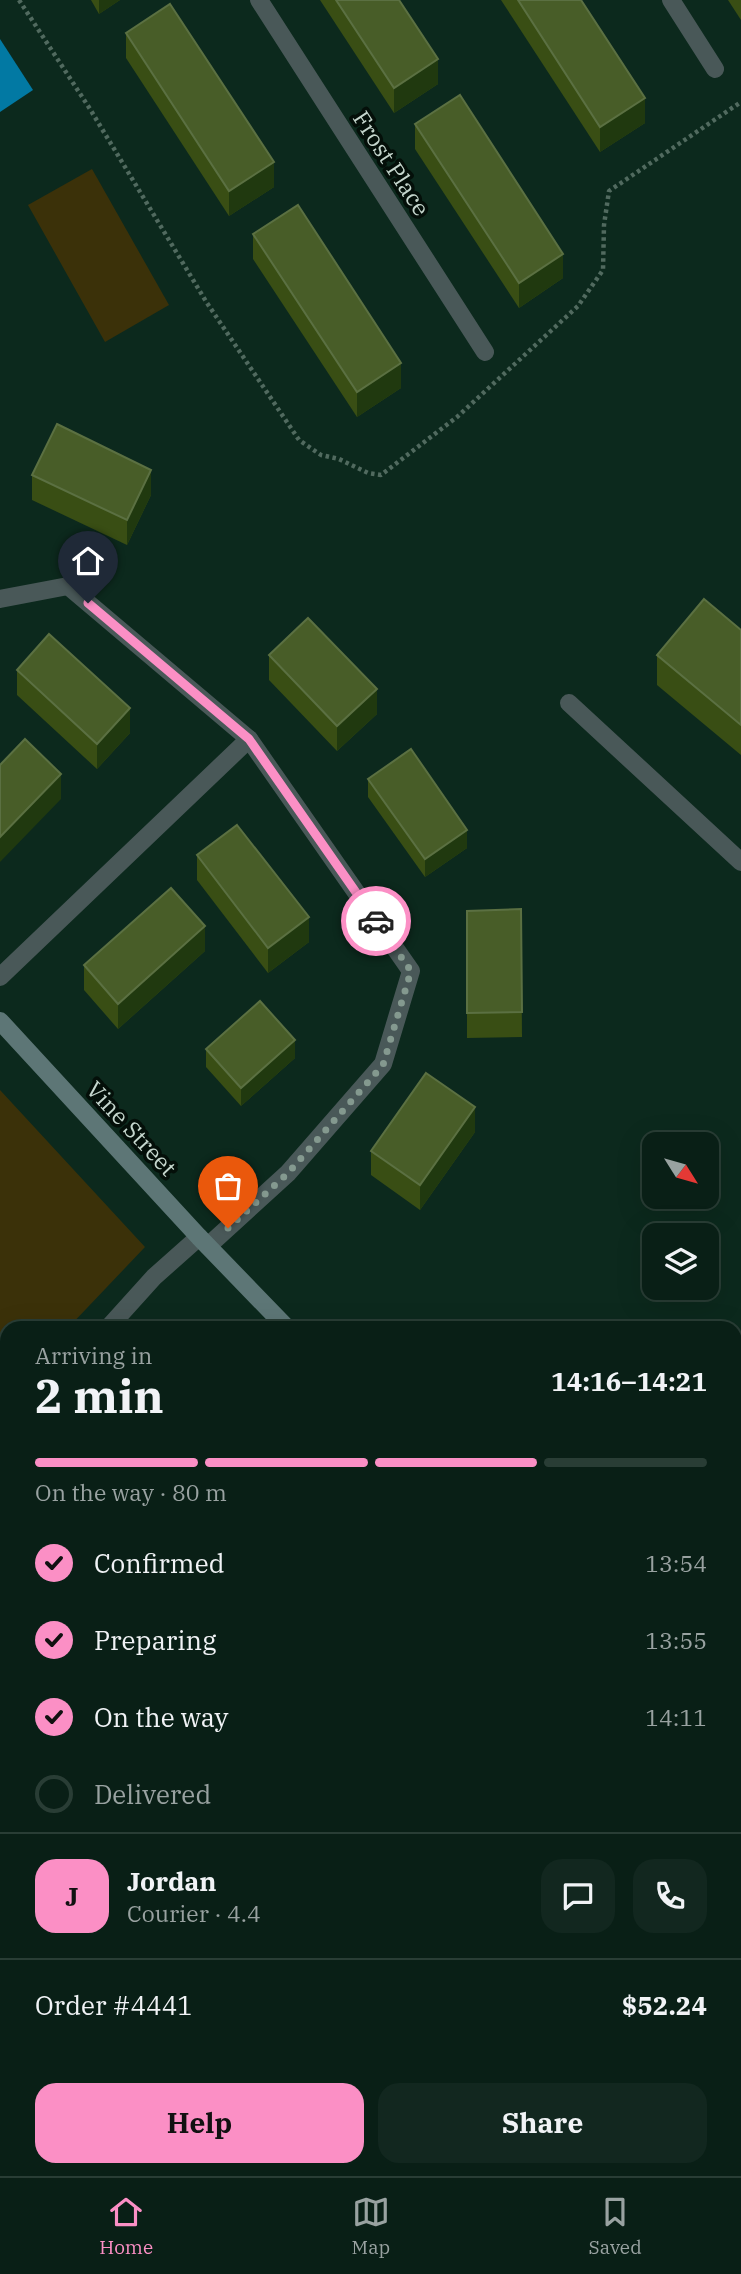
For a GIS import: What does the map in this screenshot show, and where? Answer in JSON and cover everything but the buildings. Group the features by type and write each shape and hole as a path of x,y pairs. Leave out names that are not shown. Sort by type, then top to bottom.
{"main road":[{"name":"Vine Street","path":"0,1021 280,1321"}],"street":[{"name":"Frost Place","path":"259,0 485,352"},
{"path":"671,0 715,69"},
{"path":"0,599 68,586 249,739 411,971 383,1065 288,1173 204,1242 153,1277 114,1321"},
{"path":"569,704 741,862"},
{"path":"0,977 249,739"}],"path":[{"path":"19,0 207,303 299,440 321,455 338,459 368,474 381,475 457,417 578,306 603,270 604,225 609,191 741,102"}],"shaded area":[{"path":"92,169 169,305 105,342 28,205"},
{"path":"0,1090 145,1247 75,1321 0,1321"}],"water":[{"path":"0,39 33,90 0,112"}],"way so far":[{"path":"228,1228 288,1173 383,1065 411,971 376,921"}],"route":[{"path":"88,603 249,739 376,921"}]}
